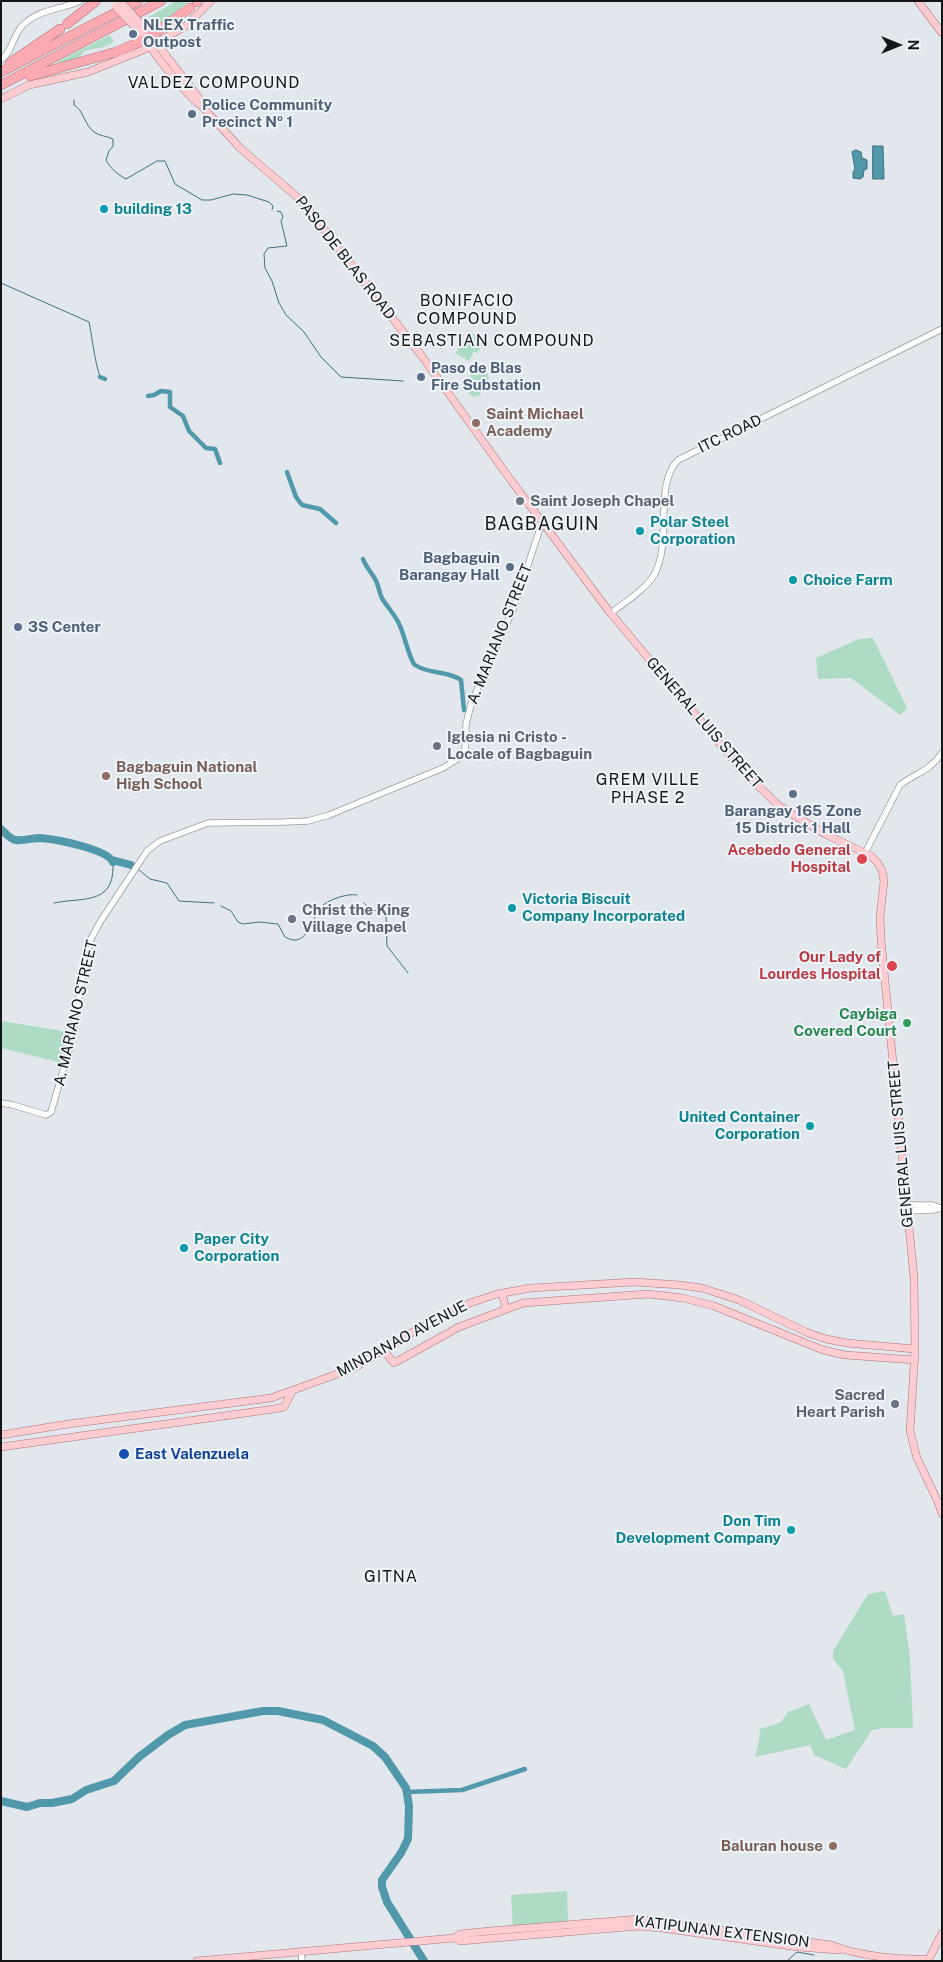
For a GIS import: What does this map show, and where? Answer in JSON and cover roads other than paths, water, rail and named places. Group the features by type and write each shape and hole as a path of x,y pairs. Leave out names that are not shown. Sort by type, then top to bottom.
{"highway":[{"path":"1,68 96,1"},
{"path":"1,72 138,1"},
{"path":"1,86 161,1"},
{"path":"1,86 41,72 150,41 190,8"}],"main road":[{"path":"1,99 29,86 88,72 150,41 175,32 192,21 212,1"},
{"path":"918,1 942,33"},
{"name":"PASO DE BLAS ROAD","path":"117,3 199,98 201,105 240,148 296,195 306,206 421,356 507,475"},
{"path":"171,22 171,29 175,32"},
{"name":"GENERAL LUIS STREET","path":"507,475 611,613 740,768 779,806 803,821 865,853 877,862 883,875 880,917 881,940 914,1278 910,1422 917,1458 942,1514"},
{"name":"MINDANAO AVENUE","path":"1,1435 271,1398 354,1368 437,1318 470,1303 502,1293 540,1288 635,1282 702,1288 739,1300 826,1339 847,1343 912,1349"},
{"path":"502,1293 506,1309"},
{"name":"MINDANAO AVENUE","path":"384,1351 394,1362 460,1327 532,1301 654,1295 683,1298 714,1306 824,1350 845,1355 911,1360"},
{"path":"761,1324 766,1313"},
{"path":"1,1447 251,1414 284,1407 293,1389"},
{"path":"183,1410 184,1422"},
{"path":"32,1430 34,1442"},
{"name":"KATIPUNAN EXTENSION","path":"197,1961 401,1942 454,1938 460,1941 639,1926 798,1947 842,1950 892,1958 928,1960"},
{"path":"928,1960 942,1932"}],"street":[{"path":"1,60 7,56 18,32 27,22 46,10 80,1"},
{"name":"ITC ROAD","path":"611,613 650,580 658,567 668,475 678,460 942,329"},
{"name":"A. MARIANO STREET","path":"1,1103 46,1116 50,1115 60,1086 70,1046 88,948 95,930 151,846 174,834 216,821 254,824 308,821 329,815 443,768 459,758 465,750 466,724 472,701 516,605 542,522"},
{"path":"865,853 900,785 926,771 942,753"},
{"path":"906,1208 933,1210 941,1208"},
{"path":"301,1951 302,1961"}],"water":[{"path":"873,146 883,146 884,179 873,179"},
{"path":"856,150 861,152 862,158 867,160 867,169 864,170 863,177 860,179 853,178 855,169 852,152"}],"waterway":[{"path":"74,100 74,105 91,129 98,134 113,139 113,146 106,160 114,171 126,179 157,161 165,161 175,184 202,200 211,200 233,194 247,195 269,202 273,206 272,210"},
{"path":"277,211 281,212 283,217 281,221 287,246 268,248 264,254 265,268 286,315 304,332 321,357 341,377 403,381"},
{"path":"1,283 89,322 100,377"},
{"path":"100,377 105,379"},
{"path":"148,396 161,391 170,392 170,407 183,416 189,431 206,448 215,449 220,463"},
{"path":"287,472 296,497 302,505 320,509 336,523"},
{"path":"363,559 376,581 382,598 402,630 413,663 421,668 450,675 461,680 464,710"},
{"path":"1,829 14,840 40,838 57,840 91,849 109,857 113,862"},
{"path":"112,860 131,865"},
{"path":"54,903 84,899 102,894 108,888 112,879 113,866"},
{"path":"138,869 150,879 167,883 179,901 214,903"},
{"path":"221,906 231,911 238,922 243,924 259,922 278,924 285,937 293,940 300,939 305,935 323,905 340,897 357,895"},
{"path":"364,903 370,909 386,914 387,946 408,973"},
{"path":"1,1801 27,1807 40,1803 72,1799 86,1790 114,1781 139,1757 185,1725 263,1711 278,1711 323,1720 373,1746 385,1757 406,1788 409,1806 408,1839 401,1853 382,1880 382,1887 387,1902 424,1961"},
{"path":"407,1792 462,1790 525,1769"},
{"path":"787,1961 797,1952 814,1955"},
{"path":"753,1961 758,1961"}],"place":[{"name":"NLEX Traffic Outpost","path":"133,34"},
{"name":"Police Community Precinct № 1","path":"192,114"},
{"name":"building 13","path":"104,209"},
{"name":"Paso de Blas Fire Substation","path":"421,377"},
{"name":"Saint Michael Academy","path":"476,423"},
{"name":"Saint Joseph Chapel","path":"520,501"},
{"name":"Polar Steel Corporation","path":"640,531"},
{"name":"Bagbaguin Barangay Hall","path":"510,567"},
{"name":"Choice Farm","path":"793,580"},
{"name":"3S Center","path":"18,627"},
{"name":"Iglesia ni Cristo - Locale of Bagbaguin","path":"437,746"},
{"name":"Bagbaguin National High School","path":"106,776"},
{"name":"Barangay 165 Zone 15 District 1 Hall","path":"793,794"},
{"name":"Acebedo General Hospital","path":"862,859"},
{"name":"Victoria Biscuit Company Incorporated","path":"512,908"},
{"name":"Christ the King Village Chapel","path":"292,919"},
{"name":"Our Lady of Lourdes Hospital","path":"892,966"},
{"name":"Caybiga Covered Court","path":"907,1023"},
{"name":"United Container Corporation","path":"810,1126"},
{"name":"Paper City Corporation","path":"184,1248"},
{"name":"Sacred Heart Parish","path":"895,1404"},
{"name":"East Valenzuela","path":"124,1454"},
{"name":"Don Tim Development Company","path":"791,1530"},
{"name":"Baluran house","path":"833,1846"}],"district":[{"name":"VALDEZ COMPOUND","path":"214,83"},
{"name":"BONIFACIO COMPOUND","path":"467,310"},
{"name":"SEBASTIAN COMPOUND","path":"492,341"},
{"name":"BAGBAGUIN","path":"542,524"},
{"name":"GREM VILLE PHASE 2","path":"648,789"},
{"name":"GITNA","path":"391,1577"}]}
